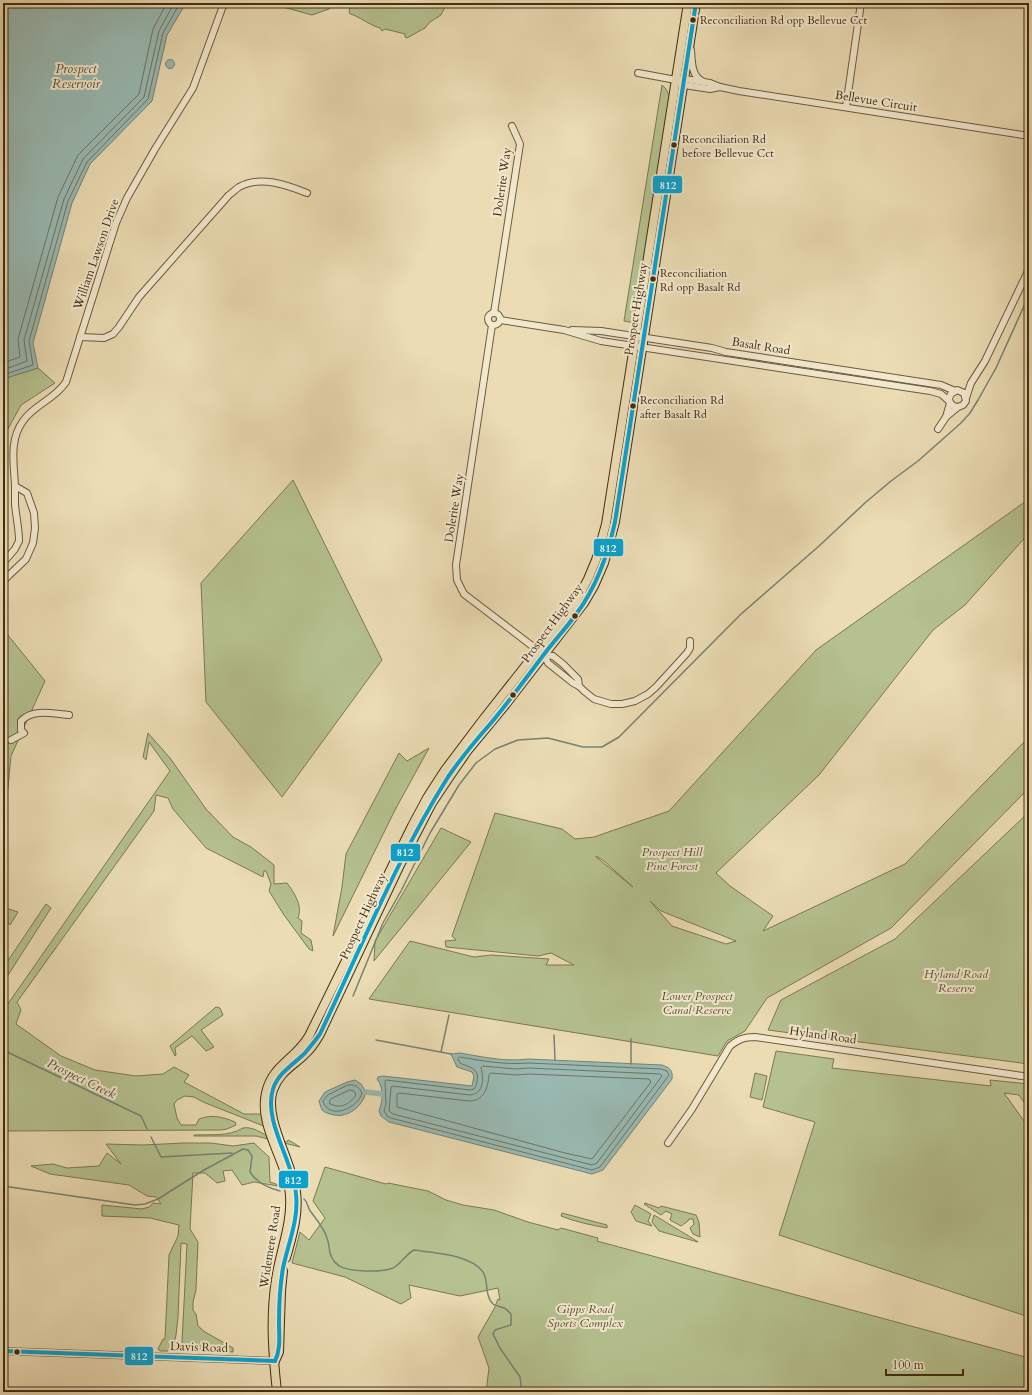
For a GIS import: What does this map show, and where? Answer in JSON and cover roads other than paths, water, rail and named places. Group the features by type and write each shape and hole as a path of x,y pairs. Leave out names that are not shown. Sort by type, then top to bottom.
{"main road":[{"name":"Prospect Highway","path":"640,337 688,3"},
{"name":"Prospect Highway","path":"276,1139 271,1110 272,1095 277,1082 286,1069 302,1056 315,1042 402,861 432,803 472,745 506,704 540,653 584,603 594,586 607,554 616,518 638,346 684,82 696,3"},
{"name":"Widemere Road","path":"276,1139 291,1184 296,1207 281,1280 279,1352 275,1361 276,1392"}],"street":[{"name":"William Lawson Drive","path":"3,563 15,549 19,541 15,504 13,456 17,431 28,414 53,397 66,382 116,223 127,198 193,88 224,3"},
{"path":"846,107 861,3"},
{"path":"690,44 694,73 698,79 705,82"},
{"name":"Bellevue Circuit","path":"638,73 676,80 710,89 720,87"},
{"name":"Bellevue Circuit","path":"684,82 705,82 720,87 1029,136"},
{"name":"Dolerite Way","path":"494,313 520,144 512,126"},
{"path":"80,337 104,338 113,334 119,328 140,297 229,195 239,187 249,183 267,182 307,193"},
{"path":"946,417 958,407 963,406 971,384 985,361 1029,269"},
{"path":"494,313 500,316 500,320 496,325 492,325 487,319 490,314 494,313"},
{"name":"Basalt Road","path":"500,320 564,330 601,331 941,385 956,390"},
{"name":"Dolerite Way","path":"492,325 456,565 457,580 464,594 540,653 554,656 578,679 579,686 589,695 599,701 611,704 622,704 635,701 648,694 687,653 690,648 690,641"},
{"name":"Basalt Road","path":"564,330 601,341 754,363 930,391 941,394 950,402"},
{"path":"754,363 756,356"},
{"path":"938,430 946,417 951,394 956,390 971,384"},
{"path":"956,390 964,393 966,398"},
{"path":"950,402 952,406 958,407"},
{"path":"3,581 26,559 33,543 34,513 27,493 15,486"},
{"path":"11,740 24,732 21,730 22,721 25,717 37,713 69,715"},
{"name":"Hyland Road","path":"668,1143 692,1109 730,1046 745,1037 828,1047 1029,1077"},
{"name":"Davis Road","path":"3,1351 275,1361"}],"water":[{"name":"Prospect Reservoir","path":"3,3 186,3 167,35 152,101 90,164 72,203 33,343 38,368 3,379"},
{"path":"170,59 175,64 170,69 165,64"},
{"path":"460,1053 502,1059 662,1065 670,1070 672,1073 672,1079 603,1170 592,1174 389,1122 381,1116 379,1111 382,1094 381,1086 377,1079 378,1077 383,1076 472,1086 474,1076 472,1072 457,1067 451,1054"},
{"path":"355,1080 361,1084 366,1092 362,1102 354,1110 344,1115 334,1115 322,1110 319,1101 325,1092"}],"waterway":[{"path":"353,996 383,923 430,833 459,785 476,763 495,749 518,740 548,738 583,747 602,747 619,737 740,615 819,546 866,502 918,461 961,423 970,413 996,368 1029,295"},
{"path":"441,1052 449,1015"},
{"path":"554,1035 555,1060"},
{"path":"631,1039 631,1064"},
{"path":"376,1040 451,1054"},
{"name":"Prospect Creek","path":"3,1050 141,1116 147,1129"},
{"path":"366,1092 382,1094"},
{"name":"Prospect Creek","path":"151,1137 161,1157 232,1153"},
{"path":"3,1186 135,1205 145,1204 158,1199 204,1170 243,1149 248,1150 252,1156 250,1172 253,1176 263,1184 280,1191"},
{"name":"Prospect Creek","path":"304,1199 324,1231 328,1240 332,1259 335,1263 344,1268 365,1271 386,1270 396,1266 414,1250 451,1255 470,1261 477,1266 485,1276 487,1292 490,1300 493,1304 505,1308 511,1314 511,1325 495,1330 493,1334 500,1348 520,1377 522,1392"}],"place":[{"name":"Reconciliation Rd opp Bellevue Cct","path":"693,20"},
{"name":"Reconciliation Rd before Bellevue Cct","path":"674,145"},
{"name":"Reconciliation Rd opp Basalt Rd","path":"653,279"},
{"name":"Reconciliation Rd after Basalt Rd","path":"633,406"}],"park label":[{"name":"Prospect Hill Pine Forest","path":"672,859"},
{"name":"Hyland Road Reserve","path":"956,981"},
{"name":"Lower Prospect Canal Reserve","path":"697,1003"},
{"name":"Gipps Road Sports Complex","path":"585,1316"}]}
